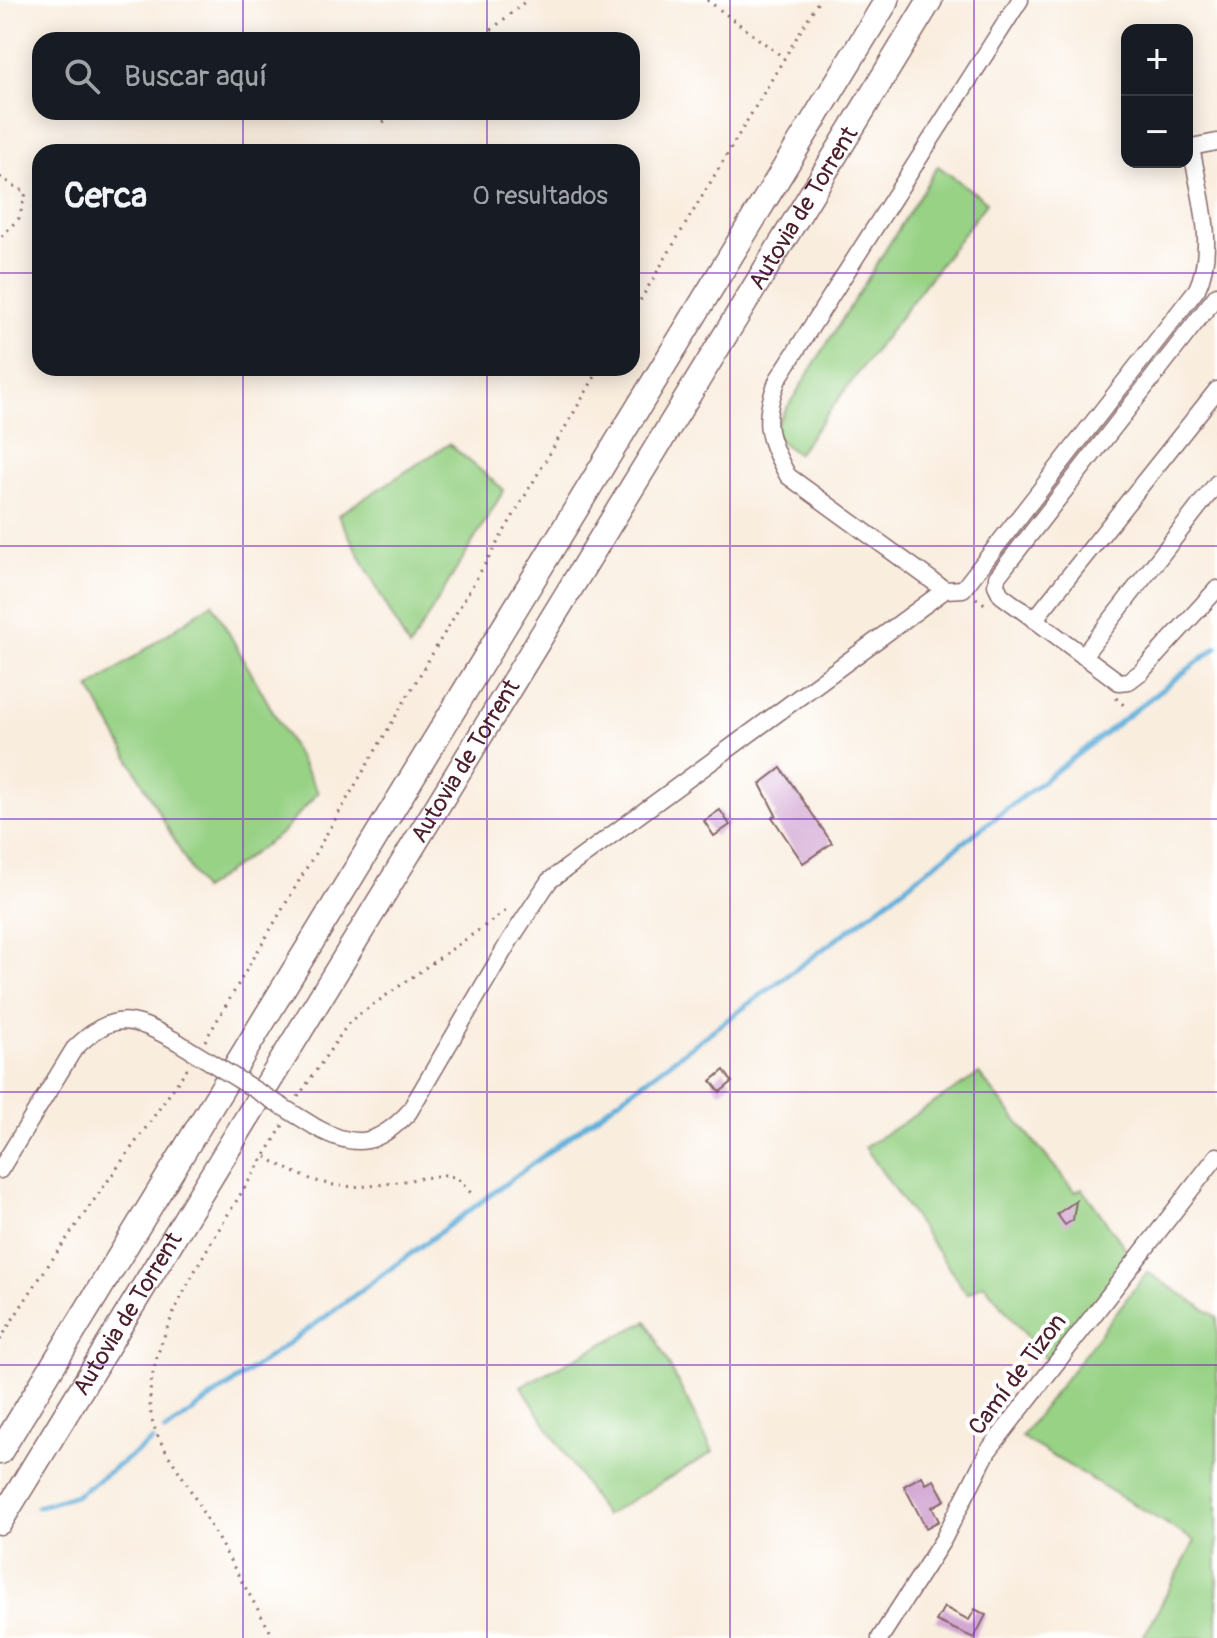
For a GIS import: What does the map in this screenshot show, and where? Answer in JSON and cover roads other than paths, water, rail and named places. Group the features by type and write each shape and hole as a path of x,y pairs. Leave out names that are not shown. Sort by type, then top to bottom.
{"highway":[{"name":"Autovia de Torrent","path":"0,1452 886,0"},
{"name":"Autovia de Torrent","path":"0,1522 930,0"}],"street":[{"path":"945,590 788,476 773,449 766,425 769,401 794,352 1020,0"},
{"path":"0,1170 74,1049 88,1034 112,1021 137,1020 317,1128 352,1142 374,1139 392,1130 409,1112 510,940 549,881 945,590 963,589 1197,289 1207,271 1212,246 1191,147 1217,142"},
{"path":"1217,295 997,577 1001,595 1119,682 1129,681 1171,642 1217,589"},
{"path":"1034,620 1217,390"},
{"path":"1083,656 1217,483"},
{"name":"Camí de Tizon","path":"880,1638 943,1540 988,1451 1217,1156"}],"waterway":[{"path":"165,1431 321,1320 857,924 1217,647"},
{"path":"37,1507 77,1495 152,1441"}]}
